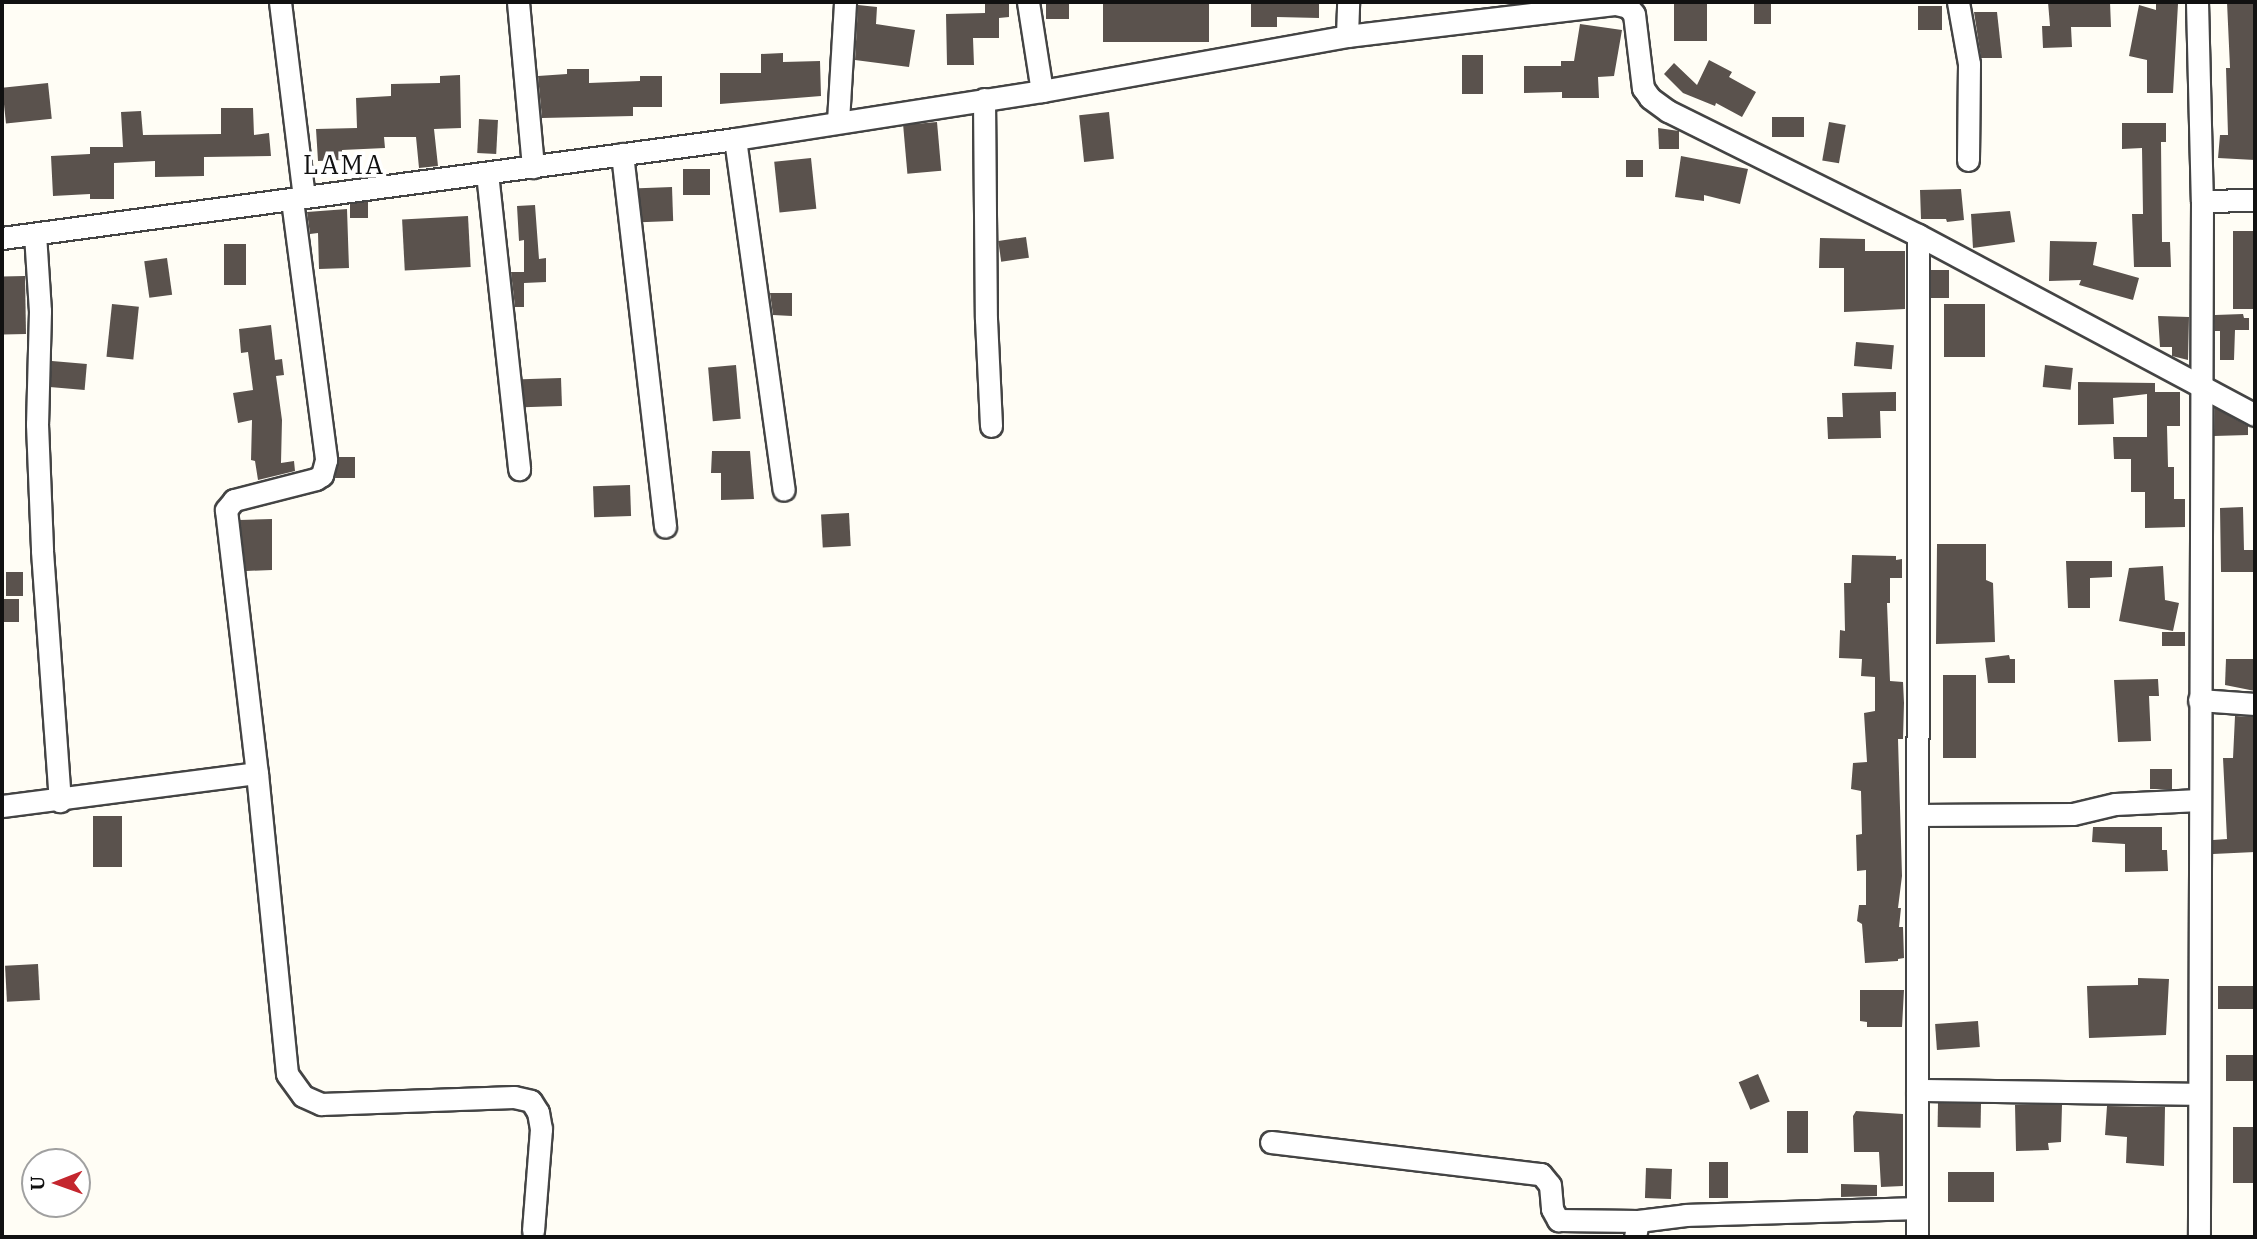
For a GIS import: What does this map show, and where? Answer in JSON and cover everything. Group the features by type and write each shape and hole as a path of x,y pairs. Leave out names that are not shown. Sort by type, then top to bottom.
{"street":[{"path":"280,2 326,460 322,475 316,479 233,500 226,510 257,773 286,1074 303,1096 321,1104 514,1097 531,1101 538,1112 541,1129 533,1231"},
{"path":"519,2 533,167"},
{"path":"838,121 845,2"},
{"path":"1028,2 1042,91"},
{"path":"1347,36 1348,2"},
{"path":"1958,2 1969,64 1968,160"},
{"path":"2197,2 2202,201 2197,1094 2199,1237"},
{"path":"2,238 735,139 1042,91 1347,36 1605,4 1629,4 1639,36 1643,88 1650,98 1668,111 1918,236 2255,415"},
{"path":"984,99 986,319 991,426"},
{"path":"735,139 783,490"},
{"path":"622,154 666,527"},
{"path":"487,173 519,469"},
{"path":"2202,201 2255,201"},
{"path":"35,233 40,311 37,424 42,551 60,801"},
{"path":"1917,1237 1918,236"},
{"path":"2199,700 2255,704"},
{"path":"2,806 60,801 257,773"},
{"path":"1917,815 2073,814 2115,804 2199,800"},
{"path":"1917,1090 2197,1094"},
{"path":"1271,1142 1541,1174 1550,1185 1552,1209 1558,1220 1637,1229 1686,1216 1917,1208"}],"building":[{"path":"985,2 1009,2 1009,17 999,18 999,38 973,38 974,65 947,65 946,14 985,13"},
{"path":"1046,2 1069,2 1069,19 1046,19"},
{"path":"1103,2 1209,2 1209,42 1103,42"},
{"path":"1251,2 1319,2 1319,18 1277,17 1277,27 1251,27"},
{"path":"1674,2 1707,2 1707,41 1674,41"},
{"path":"1754,2 1771,2 1771,24 1754,24"},
{"path":"2048,2 2110,2 2111,27 2071,27 2072,47 2043,48 2042,26 2050,26"},
{"path":"2227,2 2255,2 2255,160 2218,158 2220,135 2228,135 2226,68 2230,68"},
{"path":"2156,4 2178,4 2173,93 2147,93 2147,60 2129,56 2139,5 2156,10"},
{"path":"858,5 877,7 876,24 915,30 909,67 855,60"},
{"path":"1918,6 1942,6 1942,30 1918,30"},
{"path":"1974,12 1997,12 2002,58 1981,58"},
{"path":"1580,24 1622,30 1614,76 1598,77 1599,98 1562,98 1562,92 1524,93 1524,66 1561,66 1561,61 1574,61"},
{"path":"783,53 783,62 820,61 821,96 720,104 720,73 761,73 761,54"},
{"path":"1462,55 1483,55 1483,94 1462,94"},
{"path":"1709,60 1732,72 1729,77 1756,92 1742,117 1716,103 1715,106 1683,93 1664,74 1674,63 1697,85"},
{"path":"567,69 589,69 589,83 640,81 640,76 662,76 662,107 633,107 633,116 542,118 538,76 567,74"},
{"path":"460,75 461,128 434,129 438,166 419,168 416,137 384,137 385,148 342,150 342,160 318,161 316,129 357,128 356,98 391,96 391,84 440,83 440,76"},
{"path":"48,83 52,119 6,124 2,88"},
{"path":"221,108 253,108 254,135 269,133 271,156 204,157 204,176 155,177 155,161 114,163 114,199 90,199 90,194 53,196 51,156 90,154 90,147 123,147 121,112 141,111 143,135 221,134"},
{"path":"1109,112 1114,159 1084,162 1079,115"},
{"path":"1772,117 1804,117 1804,137 1772,137"},
{"path":"479,119 498,120 496,154 477,153"},
{"path":"937,122 941,171 907,174 903,125"},
{"path":"1829,122 1846,125 1839,163 1822,160"},
{"path":"2122,123 2166,123 2166,142 2161,142 2162,242 2170,242 2171,267 2134,267 2132,214 2143,214 2142,148 2122,149"},
{"path":"1658,128 1679,131 1679,149 1659,149"},
{"path":"1681,156 1748,169 1740,204 1704,195 1704,201 1675,197"},
{"path":"811,158 816,209 780,213 774,162"},
{"path":"1626,160 1643,160 1643,177 1626,177"},
{"path":"683,169 710,169 710,195 683,195"},
{"path":"672,187 673,221 640,222 639,188"},
{"path":"1961,189 1964,220 1947,222 1946,219 1921,219 1920,190"},
{"path":"350,202 368,202 368,218 350,218"},
{"path":"535,205 539,259 546,258 546,282 524,283 524,240 519,241 517,206"},
{"path":"347,209 349,268 319,269 318,233 310,234 307,212"},
{"path":"2010,211 2015,242 1973,248 1971,214"},
{"path":"468,216 471,267 405,270 402,219"},
{"path":"2233,231 2255,231 2255,309 2233,309"},
{"path":"1026,237 1029,258 1001,262 998,241"},
{"path":"1820,238 1865,239 1865,251 1905,251 1905,309 1844,312 1844,268 1819,268"},
{"path":"2050,241 2097,242 2093,265 2139,278 2133,300 2079,285 2081,280 2049,281"},
{"path":"224,244 246,244 246,285 224,285"},
{"path":"167,258 172,295 149,298 144,261"},
{"path":"1931,270 1949,270 1949,298 1931,298"},
{"path":"511,272 524,272 524,307 515,307"},
{"path":"2,276 25,276 26,334 3,334"},
{"path":"770,293 792,293 792,316 773,315"},
{"path":"112,304 139,307 133,360 106,357"},
{"path":"1944,304 1985,304 1985,357 1944,357"},
{"path":"2243,314 2244,318 2249,318 2249,330 2235,330 2234,360 2220,360 2220,331 2215,331 2215,315"},
{"path":"2158,316 2189,317 2188,360 2172,356 2172,347 2160,347"},
{"path":"271,325 275,360 282,359 284,375 276,376 282,420 281,463 294,461 295,471 258,480 255,461 251,460 252,420 238,423 233,393 253,390 248,352 241,353 239,329"},
{"path":"1856,342 1894,345 1892,369 1854,366"},
{"path":"52,361 87,364 85,390 50,387"},
{"path":"736,365 741,419 713,421 708,367"},
{"path":"2045,365 2073,368 2071,390 2043,387"},
{"path":"561,378 562,406 523,407 522,379"},
{"path":"2078,382 2155,383 2155,392 2180,392 2180,426 2167,426 2168,467 2174,467 2174,499 2185,499 2185,527 2145,528 2145,492 2131,492 2131,459 2114,459 2113,437 2147,437 2147,394 2113,398 2114,424 2078,425"},
{"path":"1896,392 1896,411 1880,411 1881,438 1828,439 1827,417 1843,417 1842,393"},
{"path":"2215,408 2248,426 2248,435 2214,436"},
{"path":"712,451 750,451 754,499 721,500 721,473 711,473"},
{"path":"339,457 355,457 355,478 335,478"},
{"path":"630,485 631,516 594,517 593,486"},
{"path":"2243,507 2244,550 2253,550 2253,572 2221,572 2220,508"},
{"path":"849,513 851,546 823,547 821,514"},
{"path":"272,519 272,570 246,571 240,520"},
{"path":"1937,544 1986,544 1986,580 1993,583 1995,642 1936,644"},
{"path":"1852,555 1896,556 1896,560 1902,559 1902,578 1890,578 1890,603 1887,603 1890,681 1903,682 1904,703 1903,739 1898,739 1902,876 1898,908 1901,908 1899,927 1903,927 1904,958 1898,961 1865,963 1862,924 1857,921 1859,905 1866,905 1866,870 1857,871 1856,835 1862,834 1861,791 1851,789 1853,763 1867,762 1864,713 1875,711 1875,677 1861,676 1862,659 1839,658 1840,630 1845,631 1844,583 1851,583"},
{"path":"2066,561 2112,561 2112,577 2090,578 2090,608 2068,608"},
{"path":"2163,566 2165,600 2179,603 2173,631 2119,621 2129,568"},
{"path":"6,572 23,572 23,596 6,596"},
{"path":"2,599 19,599 19,622 2,622"},
{"path":"2162,632 2185,632 2185,646 2162,646"},
{"path":"2009,655 2010,659 2015,659 2015,683 1988,683 1985,658"},
{"path":"2226,659 2255,659 2255,691 2225,685"},
{"path":"1943,675 1976,675 1976,758 1943,758"},
{"path":"2158,679 2159,696 2149,696 2151,741 2118,742 2114,680"},
{"path":"2235,716 2255,717 2255,852 2213,854 2213,840 2227,839 2223,758 2233,758"},
{"path":"2150,769 2172,769 2172,789 2150,789"},
{"path":"93,816 122,816 122,867 93,867"},
{"path":"2093,827 2162,827 2162,850 2167,850 2168,871 2125,872 2125,844 2092,842"},
{"path":"38,964 40,1000 7,1002 5,966"},
{"path":"2138,978 2169,979 2166,1035 2089,1038 2087,986 2138,985"},
{"path":"2218,986 2255,986 2255,1009 2218,1009"},
{"path":"1860,990 1904,990 1902,1027 1867,1027 1867,1022 1860,1021"},
{"path":"1978,1021 1980,1047 1937,1050 1935,1024"},
{"path":"2226,1055 2255,1055 2255,1081 2226,1081"},
{"path":"1758,1074 1770,1102 1750,1110 1739,1082"},
{"path":"1938,1103 1981,1104 1981,1128 1938,1127"},
{"path":"2015,1105 2062,1105 2061,1142 2048,1143 2049,1150 2016,1151"},
{"path":"2107,1106 2165,1107 2164,1166 2126,1163 2127,1137 2105,1135"},
{"path":"1787,1111 1808,1111 1808,1153 1787,1153"},
{"path":"1856,1111 1903,1114 1903,1186 1881,1187 1879,1152 1854,1152 1853,1116"},
{"path":"2233,1127 2253,1127 2253,1183 2233,1183"},
{"path":"1709,1162 1728,1162 1728,1198 1709,1198"},
{"path":"1646,1168 1672,1169 1671,1199 1645,1198"},
{"path":"1948,1172 1994,1172 1994,1202 1948,1202"},
{"path":"1841,1184 1877,1185 1877,1196 1841,1197"}],"district":[{"name":"LAMA","path":"344,165"}]}
